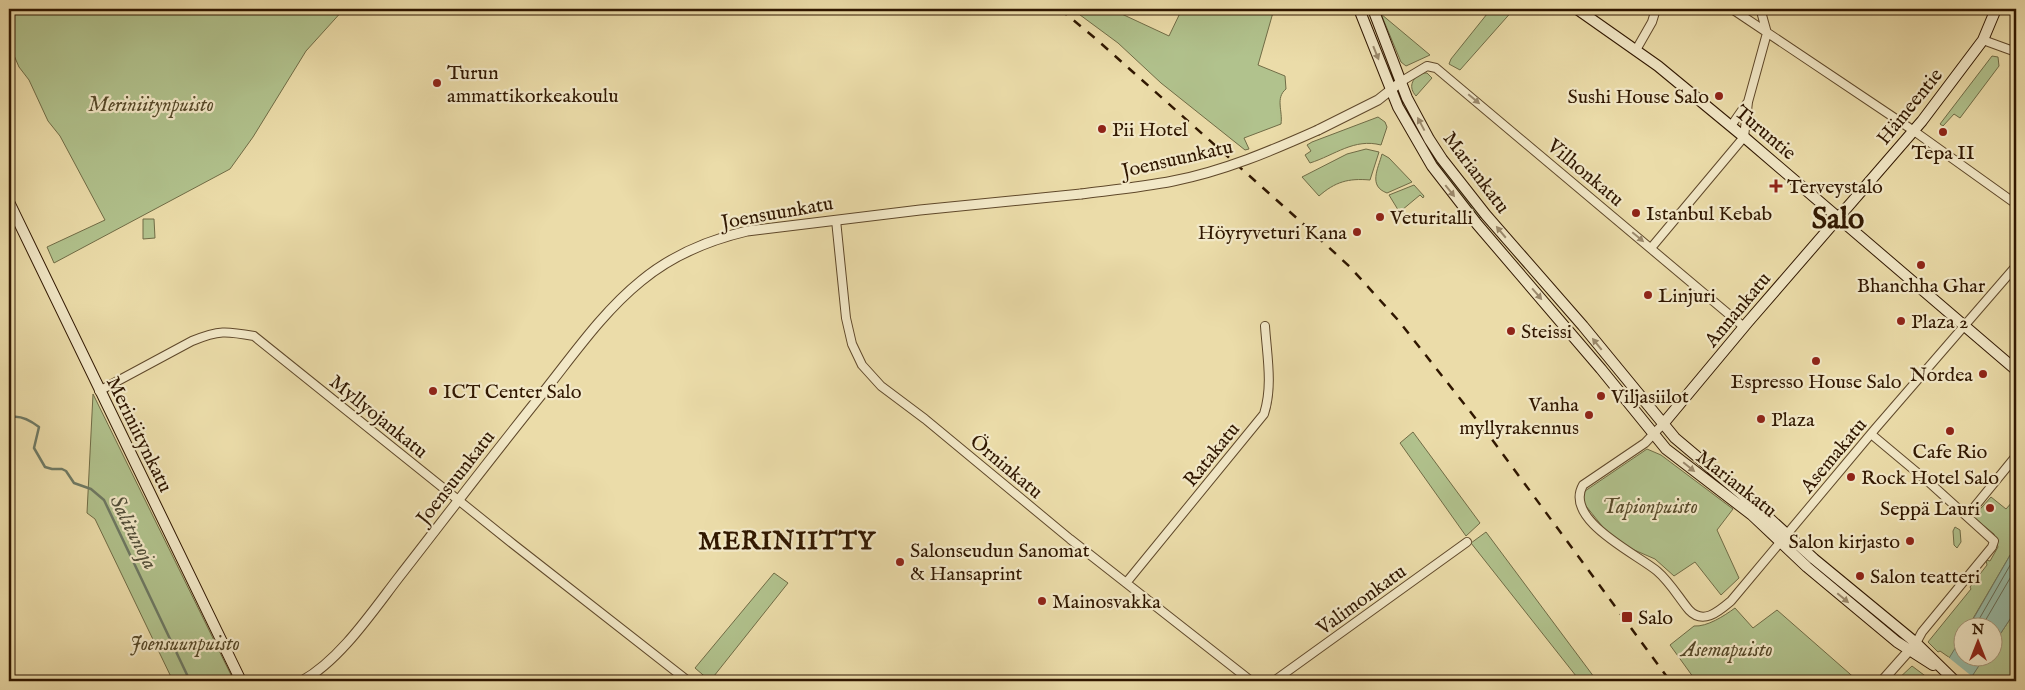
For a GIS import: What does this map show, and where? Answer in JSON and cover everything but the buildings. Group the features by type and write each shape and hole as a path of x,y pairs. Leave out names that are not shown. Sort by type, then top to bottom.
{"main road":[{"name":"Mariankatu","path":"1359,9 1391,90 1420,147 1445,184 1666,449 1785,538"},
{"name":"Mariankatu","path":"1373,9 1407,98 1429,139 1455,176 1675,438 1822,573 1955,681"},
{"name":"Turuntie","path":"1577,9 1636,50 1744,136 1838,218 1965,324 2016,370"},
{"name":"Hämeentie","path":"1838,218 1914,131 1984,40 1996,9"},
{"name":"Meriniitynkatu","path":"9,202 241,681"},
{"name":"Annankatu","path":"1663,424 1838,218"}],"street":[{"path":"1636,50 1652,22 1656,9"},
{"path":"1732,9 1914,131 2016,204"},
{"path":"1651,248 1744,136 1748,102 1767,33 1762,15 1763,9"},
{"path":"1984,40 2016,52"},
{"name":"Vilhonkatu","path":"1402,81 1427,66 1436,68 1744,327"},
{"name":"Joensuunkatu","path":"302,681 328,664 374,610 458,500 612,308 641,281 683,254 732,235 769,228 1082,194 1173,181 1208,173 1256,157 1318,130 1378,100 1402,81"},
{"path":"1731,126 1748,102"},
{"name":"Örninkatu","path":"836,220 846,318 852,344 862,365 881,386 925,419 1126,583 1251,681"},
{"name":"Asemakatu","path":"1663,424 1645,444 1583,485 1580,491 1580,505 1606,536 1659,572 1694,616 1701,618 1711,616 1731,601 1871,434 2016,266"},
{"name":"Ratakatu","path":"1126,583 1264,414 1269,399 1265,326"},
{"name":"Myllyojankatu","path":"99,391 206,335 226,331 254,336 688,681"},
{"path":"1871,434 1967,516 1994,543 1912,647 1882,681"},
{"path":"1967,516 2016,456"},
{"name":"Valimonkatu","path":"1274,681 1467,542"}],"green space":[{"name":"Meriniitynpuisto","path":"9,9 344,9 306,51 253,137 230,169 54,263 47,247 105,220 60,136 48,121 29,80 19,67 9,44"},
{"path":"1072,9 1111,9 1169,36 1182,9 1274,9 1258,65 1285,76 1286,89 1280,101 1281,124 1244,138 1249,149 1245,150 1161,83 1118,43"},
{"path":"1491,9 1514,9 1460,70 1449,64 1451,59"},
{"path":"1381,14 1430,55 1406,66 1401,62"},
{"path":"1992,56 1998,57 1999,66 1960,118 1954,114 1943,126 1940,124"},
{"path":"1421,73 1427,73 1432,78 1416,96 1412,89 1412,83"},
{"path":"1378,117 1385,122 1387,127 1381,145 1371,143 1345,148 1310,163 1305,155 1311,151 1307,145 1312,142"},
{"path":"1366,149 1379,152 1370,180 1348,180 1336,184 1319,196 1302,177 1347,154"},
{"path":"1430,152 1439,159 1481,216 1480,218 1477,217 1428,153"},
{"path":"1382,154 1389,158 1412,182 1387,193 1381,190 1376,182 1376,177"},
{"path":"1414,185 1424,196 1423,198 1420,195 1402,210 1406,216 1403,218 1389,195"},
{"path":"143,219 154,219 155,238 143,239"},
{"name":"Joensuunpuisto","path":"93,394 234,681 173,681 95,519 87,513"},
{"path":"1413,432 1480,523 1466,536 1400,443"},
{"name":"Tapionpuisto","path":"1647,449 1661,455 1733,509 1717,530 1739,578 1721,595 1695,562 1674,576 1655,559 1625,546 1606,531 1582,501 1585,491"},
{"path":"2016,491 2016,545 1973,618 1952,618 1952,654 1950,658 1940,651 1938,652 1928,642 1971,589 1970,587 1987,565 1986,560 1990,561 1998,547 1994,534 1973,517 1991,497 2006,509 2014,500"},
{"path":"1955,527 1960,530 1961,542 1957,548 1954,545 1953,531"},
{"path":"1486,532 1597,681 1580,681 1471,543"},
{"path":"774,573 788,583 710,681 695,668"},
{"name":"Asemapuisto","path":"1735,608 1753,628 1777,610 1858,681 1696,681 1670,645 1694,626 1710,623"},
{"path":"2016,610 2016,681 1976,681 1971,677 1977,668 2002,668 2002,631"},
{"path":"1912,666 1932,681 1896,681"}],"water":[{"path":"2016,545 2016,610 2002,631 2002,618 1974,618"},
{"path":"1952,653 1952,668 1977,668 1969,681 1935,681"}],"pier":[{"path":"1948,657 1952,660 1952,668 1962,668 1974,678 1971,681 1932,681"}],"waterway":[{"name":"Salitunoja","path":"9,418 29,420 39,427 34,448 45,467 66,471 74,483 91,489 104,500 190,681"}],"railway":[{"path":"1060,9 1096,39 1350,267 1398,320 1491,438 1670,681"}],"place":[{"name":"Turun ammattikorkeakoulu","path":"437,83"},
{"name":"Sushi House Salo","path":"1719,96"},
{"name":"Pii Hotel","path":"1102,129"},
{"name":"Tepa II","path":"1943,132"},
{"name":"Terveystalo","path":"1776,186"},
{"name":"Istanbul Kebab","path":"1636,213"},
{"name":"Veturitalli","path":"1380,217"},
{"name":"Höyryveturi Kana","path":"1357,232"},
{"name":"Bhanchha Ghar","path":"1921,265"},
{"name":"Linjuri","path":"1648,295"},
{"name":"Plaza 2","path":"1901,321"},
{"name":"Steissi","path":"1511,331"},
{"name":"Espresso House Salo","path":"1816,361"},
{"name":"Nordea","path":"1983,374"},
{"name":"ICT Center Salo","path":"433,391"},
{"name":"Viljasiilot","path":"1601,396"},
{"name":"Vanha myllyrakennus","path":"1589,415"},
{"name":"Plaza","path":"1761,419"},
{"name":"Cafe Rio","path":"1950,431"},
{"name":"Rock Hotel Salo","path":"1851,477"},
{"name":"Seppä Lauri","path":"1990,508"},
{"name":"Salon kirjasto","path":"1910,541"},
{"name":"Salonseudun Sanomat & Hansaprint","path":"900,562"},
{"name":"Salon teatteri","path":"1860,576"},
{"name":"Mainosvakka","path":"1042,601"},
{"name":"Salo","path":"1627,617"}],"district":[{"name":"Salo","path":"1838,218"},
{"name":"MERINIITTY","path":"787,540"}]}
